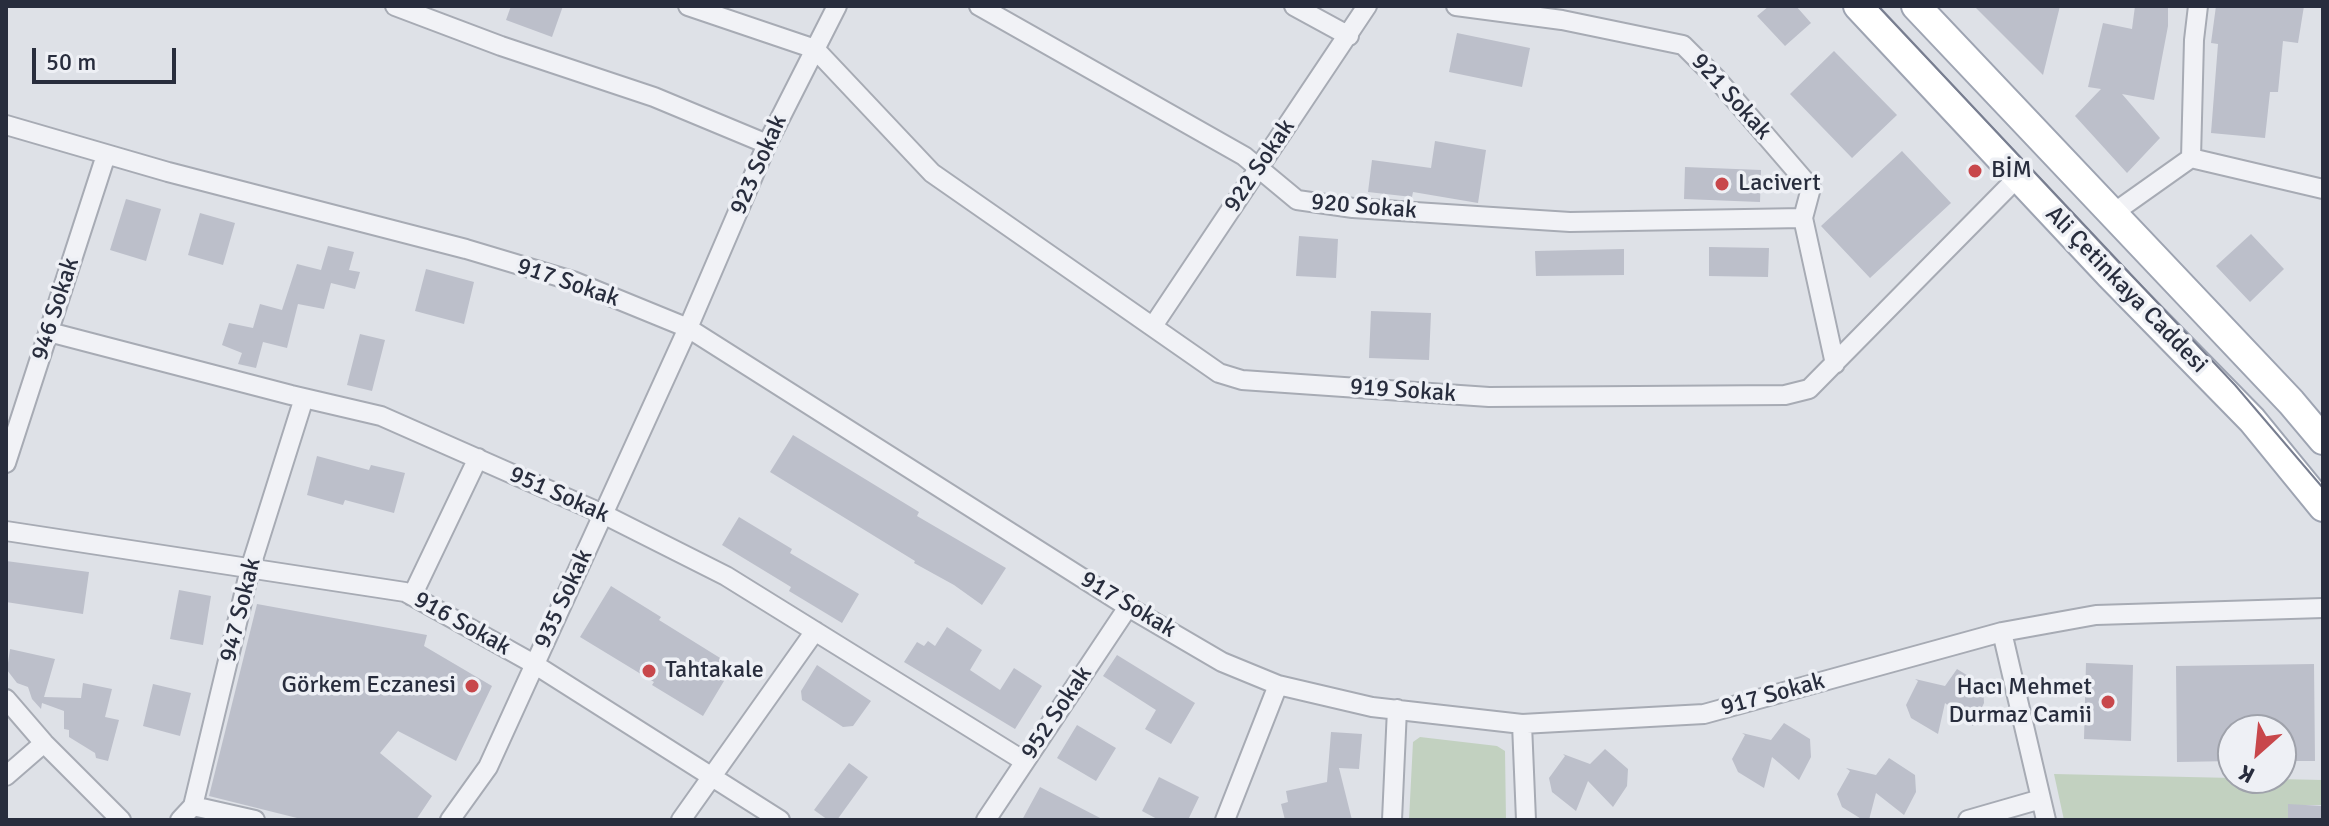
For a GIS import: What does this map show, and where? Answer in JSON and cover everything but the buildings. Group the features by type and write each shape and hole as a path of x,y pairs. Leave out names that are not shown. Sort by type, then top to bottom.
{"main road":[{"name":"Ali Çetinkaya Caddesi","path":"1858,6 2252,420 2323,507"},
{"path":"1916,6 2291,402 2323,440"}],"street":[{"path":"395,6 501,46 654,97 767,144"},
{"path":"688,6 815,49"},
{"name":"923 Sokak","path":"688,328 767,144 837,6"},
{"name":"920 Sokak","path":"979,6 1244,156 1297,200 1353,208 1570,222 1803,218"},
{"path":"1294,6 1349,36"},
{"name":"922 Sokak","path":"1153,326 1367,6"},
{"name":"921 Sokak","path":"1456,6 1562,20 1683,45 1716,78 1811,188 1803,218 1835,364"},
{"path":"2191,158 2194,40 2198,6"},
{"name":"919 Sokak","path":"815,49 932,173 1219,373 1242,380 1489,397 1785,395 1809,389 2018,177"},
{"name":"917 Sokak","path":"6,125 106,155 466,249 573,281 688,328 1128,607 1222,662 1278,685 1372,707 1522,724 1704,714 2002,632 2096,615 2323,608"},
{"name":"946 Sokak","path":"6,463 106,155"},
{"path":"2112,214 2191,158 2323,189"},
{"name":"935 Sokak","path":"450,820 488,767 688,328"},
{"name":"951 Sokak","path":"49,332 381,416 478,458 603,514 726,576 1024,761"},
{"name":"947 Sokak","path":"186,813 250,569 304,398"},
{"path":"412,596 478,458"},
{"name":"916 Sokak","path":"6,531 405,592 534,664 780,820"},
{"name":"952 Sokak","path":"986,820 1128,607"},
{"path":"681,820 815,631"},
{"path":"2002,632 2046,820"},
{"path":"1225,820 1278,685"},
{"path":"6,699 44,743 121,820"},
{"path":"1392,820 1397,709"},
{"path":"1522,724 1526,820"},
{"path":"6,776 44,743"},
{"path":"1968,820 2041,799"},
{"path":"186,813 255,820"}],"green space":[{"path":"1420,737 1497,746 1505,751 1506,820 1409,820 1413,742"},
{"path":"2054,774 2217,778 2217,794 2297,794 2297,779 2323,780 2323,805 2289,805 2288,820 2064,820"}],"tram line":[{"path":"1878,6 2235,385 2323,488"}],"place":[{"name":"BİM","path":"1975,171"},
{"name":"Lacivert","path":"1722,184"},
{"name":"Tahtakale","path":"649,671"},
{"name":"Görkem Eczanesi","path":"472,686"},
{"name":"Hacı Mehmet Durmaz Camii","path":"2108,702"}]}
